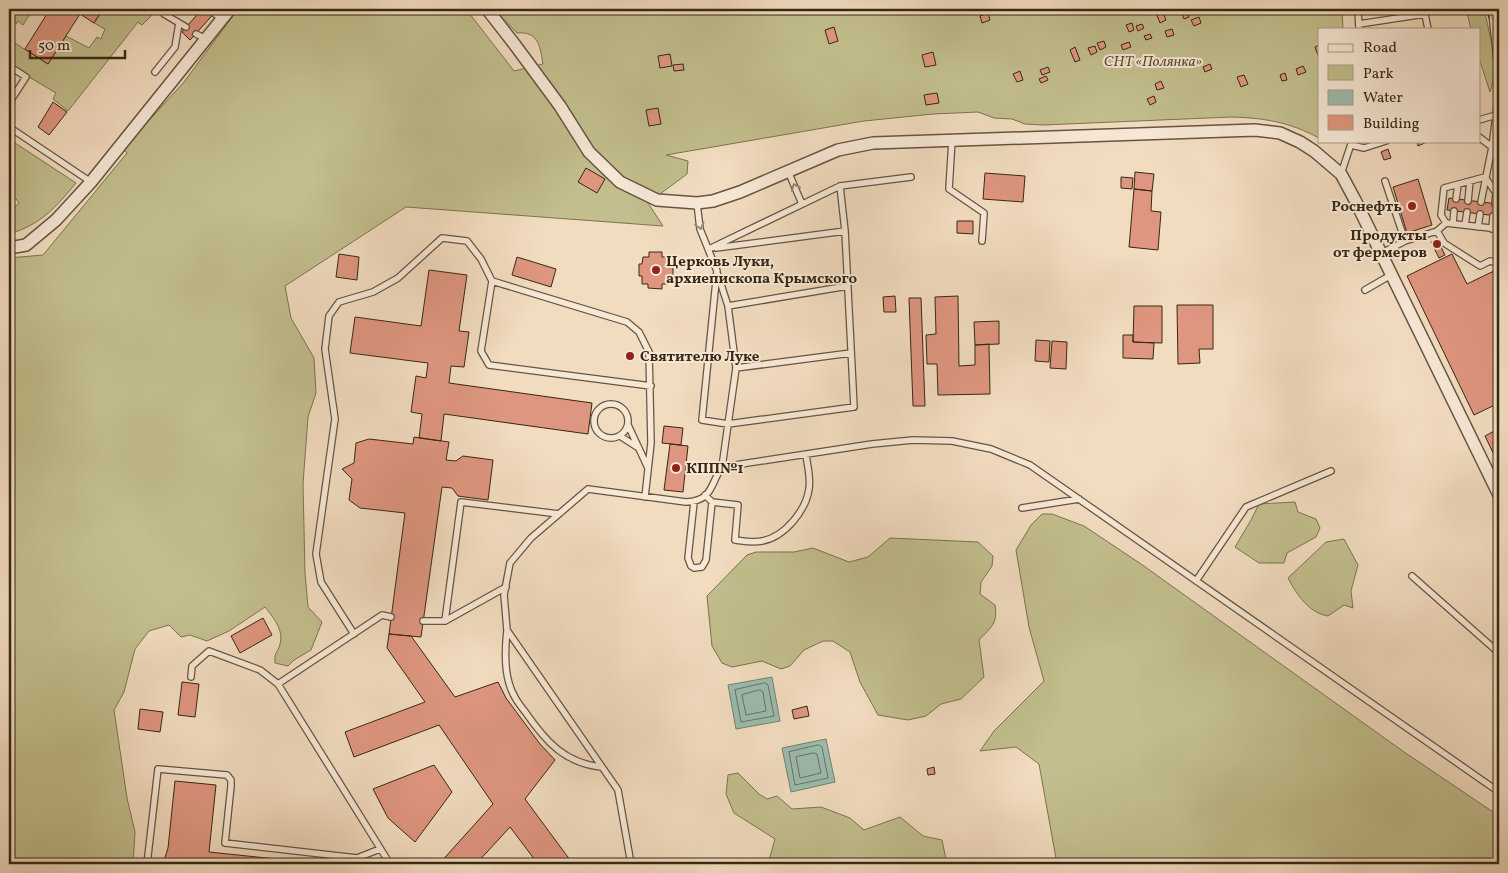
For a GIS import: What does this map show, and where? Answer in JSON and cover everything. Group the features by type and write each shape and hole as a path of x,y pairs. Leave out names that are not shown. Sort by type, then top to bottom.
{"street":[{"path":"9,248 26,245 56,220 91,182 201,36 218,16 230,9"},
{"path":"487,9 516,45 560,106 589,152 620,182 657,200 697,203 713,201 740,192 838,150 873,143 1255,130 1280,133 1300,142 1314,150 1341,174 1356,200 1499,495"}],"lane":[{"path":"1358,9 1359,26 1424,11 1428,28"},
{"path":"1491,9 1499,81"},
{"path":"164,14 186,27"},
{"path":"155,72 175,47 179,23"},
{"path":"9,66 26,77 9,103"},
{"path":"1481,202 1492,147 1499,91"},
{"path":"1480,120 1496,115"},
{"path":"1496,115 1499,130"},
{"path":"9,127 91,182"},
{"path":"1480,138 1492,147"},
{"path":"952,140 949,189 984,214 982,241"},
{"path":"1341,174 1352,143 1364,148 1383,142"},
{"path":"788,171 802,204"},
{"path":"709,249 840,186 911,176"},
{"path":"1450,224 1441,215 1444,188 1485,177"},
{"path":"1485,177 1496,193 1495,204"},
{"path":"1385,180 1405,241"},
{"path":"1468,201 1470,181"},
{"path":"1456,199 1458,185"},
{"path":"718,271 702,420 728,424 854,408 845,231 840,186"},
{"path":"601,767 585,765 552,746 542,736 515,698 509,684 506,667 507,630 504,595 510,563 531,538 588,489 694,502 705,495 714,484 717,474 722,467 736,368 728,306 718,271 700,228 697,203"},
{"path":"1450,224 1454,211"},
{"path":"1465,225 1467,212"},
{"path":"1478,227 1480,214"},
{"path":"1492,228 1493,216"},
{"path":"1382,253 1405,241 1438,231 1450,224 1499,230"},
{"path":"709,249 845,231"},
{"path":"1438,231 1444,243 1480,266 1490,261 1499,263"},
{"path":"354,634 321,582 316,554 335,418 325,349 329,316 338,302 373,292 398,278 442,238 467,241 481,259 492,281 481,351 489,365 650,386"},
{"path":"1365,290 1391,275"},
{"path":"492,281 627,322 639,332 649,352 651,443 645,497"},
{"path":"728,306 848,286"},
{"path":"736,368 851,353"},
{"path":"628,426 620,436 613,438 600,435 593,423 594,417 597,410 602,406 615,404 621,407 626,412 628,426 648,468"},
{"path":"620,436 638,448"},
{"path":"722,467 913,440 952,441 991,449 1030,465 1499,792"},
{"path":"705,495 712,502 738,505 735,540 763,541 779,534 792,522 805,502 809,488 806,454"},
{"path":"1196,581 1246,507 1331,471"},
{"path":"1022,508 1078,498"},
{"path":"445,621 461,502 559,514"},
{"path":"694,502 688,558 691,566 698,568 702,567 706,560 712,502"},
{"path":"1412,576 1499,653"},
{"path":"423,620 445,621 506,587"},
{"path":"278,684 382,615 391,617"},
{"path":"507,630 618,790 631,864"},
{"path":"191,677 192,666 209,651 260,670 278,684 390,864"},
{"path":"147,864 158,769 227,775 231,780 231,786 225,843 357,858 380,849"}],"green space":[{"path":"9,9 33,9 23,25 18,21 16,24 11,21 9,24"},
{"path":"103,9 155,9 153,14 142,25 138,22 68,111 53,99 56,93 9,65 10,40 48,64 66,36 89,48 97,37 101,39 105,29 94,23"},
{"name":"СНТ «Полянка»","path":"238,9 466,9 514,71 543,64 539,46 534,37 524,33 517,33 494,9 1342,9 1343,28 1318,28 1318,138 1297,128 1266,120 1231,117 1043,125 1025,124 1012,119 994,118 978,112 933,114 864,121 666,155 688,161 687,174 648,203 663,226 406,207 285,286 291,318 314,358 316,393 308,417 303,484 305,573 308,607 322,622 311,650 288,666 275,663 281,639 277,624 265,607 229,631 207,641 190,635 181,637 169,625 149,631 135,649 124,692 114,710 127,798 135,832 133,864 9,864 9,258 43,255 127,153 123,149 184,82"},
{"path":"1466,9 1484,9 1494,53 1495,75 1490,92 1480,61 1480,28 1471,28"},
{"path":"9,139 76,183 47,214 30,225 9,234 9,213 19,203 9,189"},
{"path":"1295,502 1298,512 1316,519 1320,528 1316,537 1287,553 1284,563 1259,563 1235,547 1259,504"},
{"path":"1042,514 1052,514 1084,526 1141,564 1404,752 1499,816 1499,864 1057,864 1039,764 1016,747 980,751 994,731 1044,681 1029,627 1016,550 1031,525"},
{"path":"890,538 978,542 993,556 992,566 981,582 980,594 995,605 996,611 993,625 979,640 984,677 961,699 941,704 926,716 908,720 878,715 860,682 850,652 833,641 823,641 804,650 790,666 781,669 762,661 732,667 722,663 712,646 707,596 747,555 756,552 794,552 813,548 849,562 868,557"},
{"path":"1344,539 1358,565 1351,591 1353,608 1344,605 1328,616 1309,607 1295,591 1288,578 1326,542"},
{"path":"738,773 759,794 767,799 777,796 792,809 821,807 850,818 864,830 900,817 923,836 942,840 947,864 768,864 775,839 734,813 726,794 728,775"}],"water":[{"path":"772,677 780,721 736,729 728,685"},
{"path":"826,739 835,782 791,792 782,748"}],"building":[{"path":"50,9 103,9 94,23 80,14 48,64 25,49"},
{"path":"202,9 218,9 190,40 182,32"},
{"path":"977,9 988,9 988,11 979,14"},
{"path":"1180,9 1186,9 1189,17 1184,19"},
{"path":"1162,10 1166,20 1160,23 1156,13"},
{"path":"988,13 990,20 982,23 980,16"},
{"path":"1199,17 1201,23 1194,26 1191,20"},
{"path":"1132,23 1134,30 1129,32 1126,25"},
{"path":"1142,24 1144,28 1138,31 1136,26"},
{"path":"834,27 838,41 829,44 825,30"},
{"path":"1172,29 1174,35 1167,37 1165,31"},
{"path":"1150,34 1152,38 1146,40 1144,36"},
{"path":"1104,41 1106,47 1100,50 1097,43"},
{"path":"1129,42 1131,47 1123,50 1121,45"},
{"path":"1095,46 1097,52 1091,55 1088,48"},
{"path":"1075,47 1080,60 1075,62 1070,50"},
{"path":"933,52 936,65 925,67 922,55"},
{"path":"670,54 672,66 660,68 658,56"},
{"path":"683,64 684,70 674,71 673,65"},
{"path":"1210,64 1212,69 1205,72 1203,67"},
{"path":"1303,66 1306,72 1298,75 1296,69"},
{"path":"1048,67 1050,72 1042,75 1040,70"},
{"path":"1020,71 1023,80 1017,82 1013,74"},
{"path":"1285,73 1287,80 1282,81 1280,75"},
{"path":"1244,75 1248,84 1241,87 1237,77"},
{"path":"1046,76 1048,80 1041,83 1039,79"},
{"path":"1161,81 1164,88 1157,90 1155,84"},
{"path":"937,93 939,103 926,105 924,95"},
{"path":"1154,96 1156,102 1150,105 1147,99"},
{"path":"53,102 67,112 49,135 38,127"},
{"path":"658,108 661,124 649,126 646,110"},
{"path":"1417,142 1427,142 1418,146"},
{"path":"1388,149 1391,158 1384,160 1381,152"},
{"path":"586,168 605,179 597,193 578,182"},
{"path":"1135,172 1154,174 1152,191 1134,189"},
{"path":"985,173 1025,176 1023,202 983,199"},
{"path":"1121,177 1133,178 1132,189 1121,188"},
{"name":"Роснефть","path":"1418,179 1432,225 1407,233 1393,187"},
{"path":"1134,189 1152,191 1151,211 1161,212 1158,250 1129,247"},
{"path":"1449,198 1498,204 1497,216 1447,210"},
{"path":"957,221 973,221 973,234 957,233"},
{"path":"1437,239 1445,255 1439,258 1431,242"},
{"name":"Церковь Луки, архиепископа Крымского","path":"649,252 662,252 662,257 669,257 668,265 673,265 673,277 668,277 668,284 662,284 662,289 648,288 648,284 642,284 642,276 639,276 639,264 642,264 643,257 649,257"},
{"path":"339,254 359,257 357,280 336,277"},
{"path":"1452,254 1467,284 1499,270 1499,403 1474,415 1407,276"},
{"path":"517,257 556,269 551,287 512,275"},
{"path":"429,270 467,275 459,331 469,332 464,367 451,366 449,383 592,403 588,434 444,414 441,441 419,438 422,414 411,412 416,376 426,378 428,363 350,353 355,317 421,326"},
{"path":"895,296 896,312 884,312 883,297"},
{"path":"958,296 959,366 975,365 975,345 989,344 990,394 938,395 937,364 927,364 926,335 936,334 935,297"},
{"path":"909,298 921,298 925,406 913,406"},
{"path":"1177,305 1213,305 1213,349 1199,349 1200,363 1178,364"},
{"path":"1134,306 1162,306 1162,343 1133,342"},
{"path":"999,321 999,344 975,345 974,322"},
{"path":"1123,335 1133,335 1133,342 1154,343 1153,359 1123,358"},
{"path":"1036,340 1050,341 1049,362 1035,361"},
{"path":"1052,341 1067,342 1066,369 1050,368"},
{"path":"664,426 683,428 681,445 662,443"},
{"path":"1496,430 1499,436 1499,465 1485,436"},
{"path":"414,437 449,442 446,460 456,461 463,456 493,460 488,500 458,496 452,488 442,487 421,637 389,634 405,513 360,508 349,500 352,479 342,469 354,463 356,443 369,439 413,444"},
{"name":"КПП№1","path":"670,444 688,446 683,492 664,490"},
{"path":"263,618 272,635 240,653 231,636"},
{"path":"389,634 411,636 455,697 498,682 506,698 540,744 555,760 525,799 573,864 538,864 510,827 476,864 439,864 493,804 439,725 354,757 345,732 425,702 387,648"},
{"path":"182,682 199,684 195,717 178,715"},
{"path":"807,706 809,716 794,719 792,710"},
{"path":"140,709 163,712 160,732 138,729"},
{"path":"434,765 452,792 415,842 388,818 373,789"},
{"path":"934,767 935,774 928,775 927,769"},
{"path":"175,781 216,785 209,852 324,864 163,864 168,848"}],"place":[{"name":"Роснефть","path":"1412,206"},
{"name":"Продукты от фермеров","path":"1437,244"},
{"name":"Церковь Луки, архиепископа Крымского","path":"656,270"},
{"name":"Святителю Луке","path":"630,356"},
{"name":"КПП№1","path":"676,468"}]}
